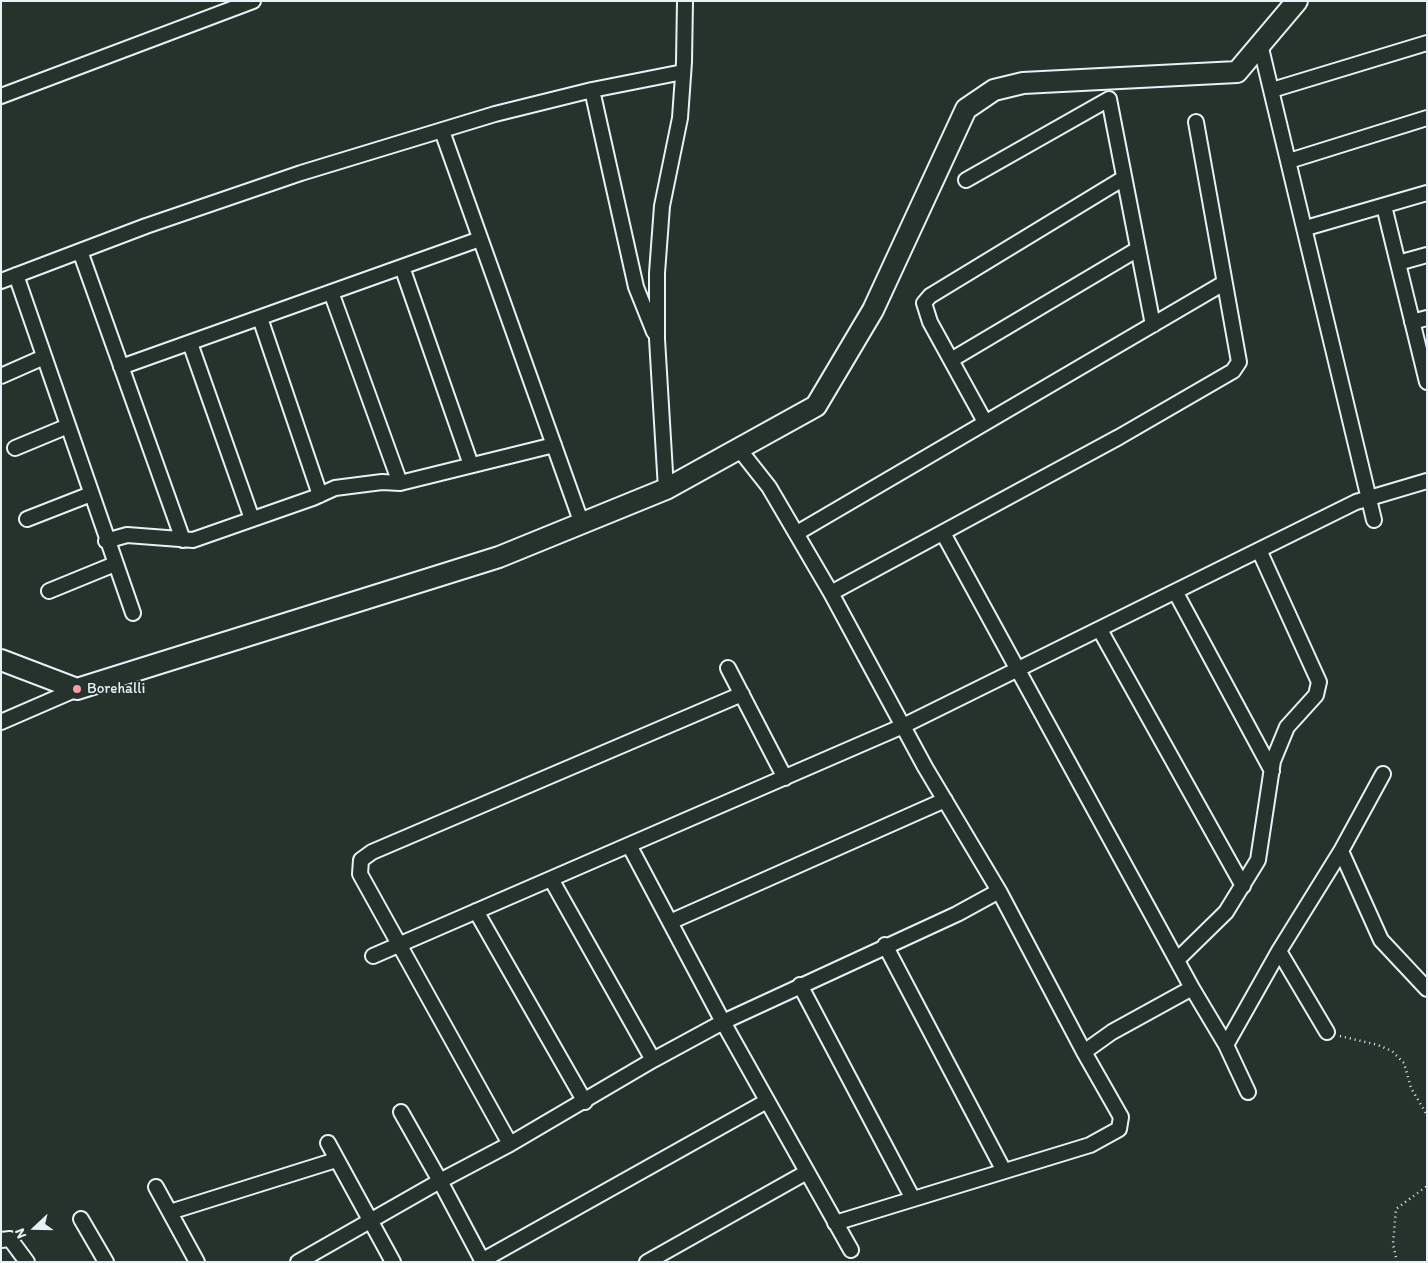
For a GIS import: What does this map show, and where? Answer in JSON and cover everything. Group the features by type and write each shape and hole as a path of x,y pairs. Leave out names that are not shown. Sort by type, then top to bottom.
{"main road":[{"path":"1,660 77,689 499,557 666,490 816,406 873,310 966,109 994,90 1023,83 1237,72 1297,1"}],"street":[{"path":"1,96 253,1"},
{"path":"666,490 657,339 657,272 662,206 680,118 684,72 685,1"},
{"path":"1272,90 1427,43"},
{"path":"1260,44 1306,228 1374,520"},
{"path":"1,281 301,173 495,114 592,90 684,72"},
{"path":"592,90 636,287 657,339"},
{"path":"966,180 1109,99 1153,325"},
{"path":"1289,161 1427,118"},
{"path":"831,593 1119,437 1233,371 1239,362 1196,122"},
{"path":"442,131 582,524"},
{"path":"985,422 926,312 924,303 930,296 1124,178"},
{"path":"1306,228 1427,193"},
{"path":"1384,206 1427,382"},
{"path":"121,367 480,239"},
{"path":"951,360 1138,249"},
{"path":"80,251 182,540"},
{"path":"1398,263 1427,255"},
{"path":"402,267 471,465"},
{"path":"16,275 106,541 133,613"},
{"path":"796,533 1224,283"},
{"path":"331,292 400,483"},
{"path":"260,318 320,495"},
{"path":"1412,322 1427,318"},
{"path":"190,343 252,519"},
{"path":"2,376 44,357"},
{"path":"15,448 68,426"},
{"path":"106,541 127,535 193,540 320,495 334,488 360,484 400,483 554,445"},
{"path":"739,449 769,487 831,593 903,726 999,891 1084,1052 1121,1117 1118,1129 1090,1145 835,1223"},
{"path":"373,956 903,726 1176,593 1356,502 1427,481"},
{"path":"27,519 91,494"},
{"path":"942,533 1192,988 1226,1045 1248,1092"},
{"path":"1177,960 1226,912 1258,860 1273,761 1287,727 1316,695 1319,682 1259,550"},
{"path":"49,591 115,564"},
{"path":"1176,593 1272,771"},
{"path":"1100,630 1243,886"},
{"path":"728,668 785,778"},
{"path":"1,722 77,689"},
{"path":"510,1144 360,874 361,860 372,852 742,694"},
{"path":"1226,1045 1280,950 1341,851 1383,774"},
{"path":"670,922 945,800"},
{"path":"629,845 723,1022 850,1250"},
{"path":"1341,851 1381,940 1427,990"},
{"path":"551,879 653,1060"},
{"path":"298,1262 440,1181 585,1102 653,1060 723,1022 885,945 957,914 999,891"},
{"path":"476,911 585,1102"},
{"path":"885,945 1004,1172"},
{"path":"1280,950 1327,1032"},
{"path":"800,985 913,1199"},
{"path":"1084,1052 1112,1032 1192,988"},
{"path":"401,1112 483,1261 767,1100"},
{"path":"328,1143 393,1262"},
{"path":"170,1212 336,1160"},
{"path":"647,1262 807,1172"},
{"path":"156,1187 198,1262"},
{"path":"81,1219 106,1262"},
{"path":"1,1240 10,1239 20,1249 27,1262"}],"path":[{"path":"1327,1032 1378,1045 1392,1051 1404,1063 1411,1088 1427,1115"},
{"path":"1397,1262 1393,1244 1396,1209 1427,1186"}],"place":[{"name":"Borehalli","path":"77,689"}]}
